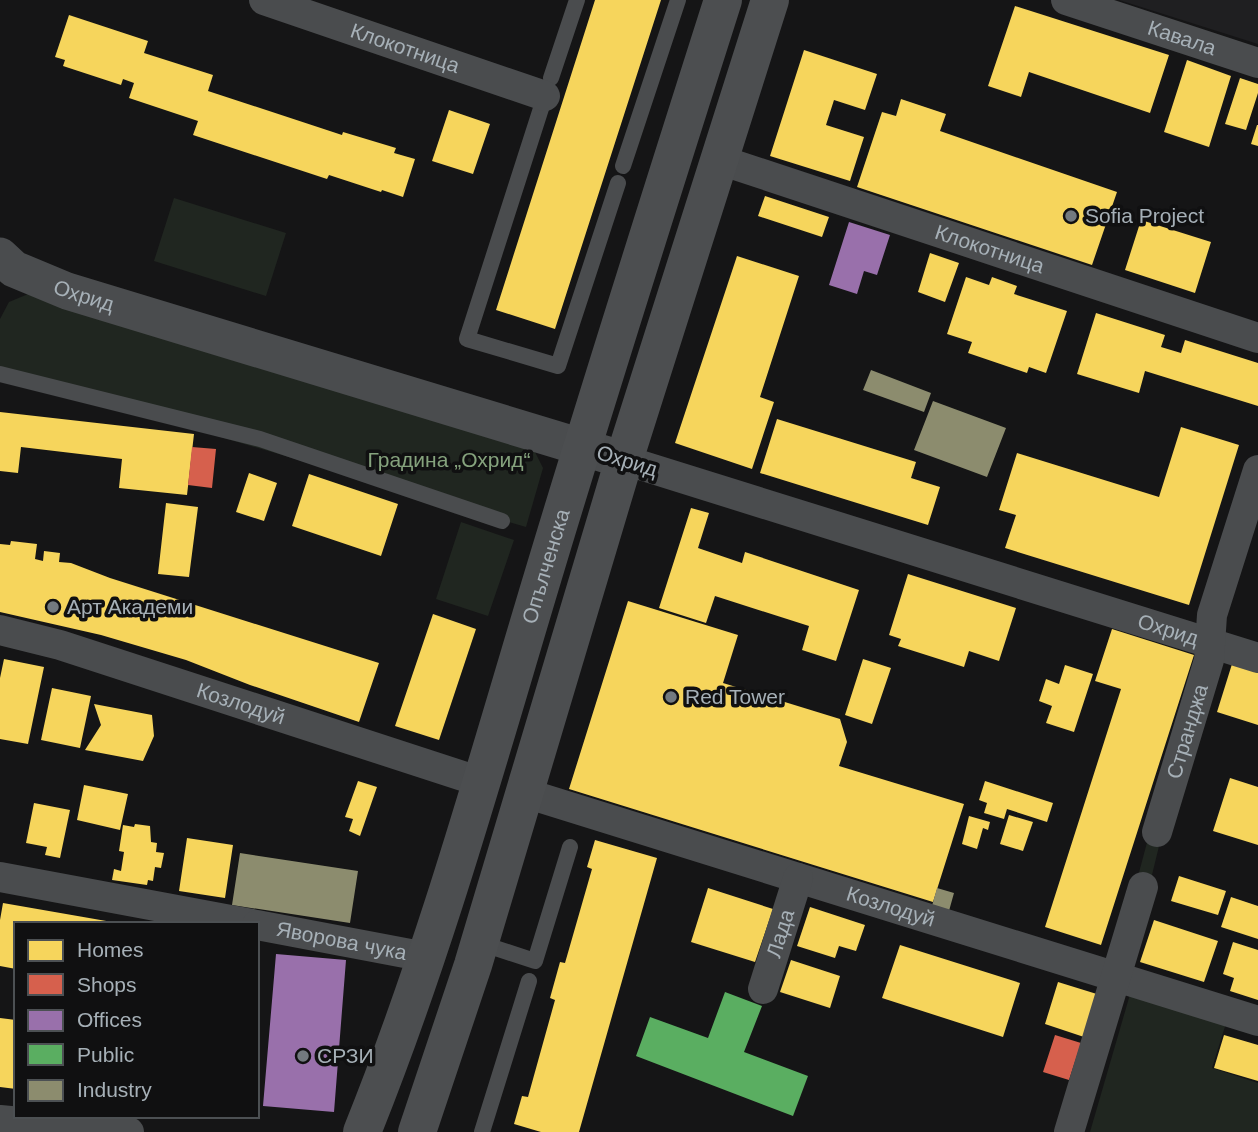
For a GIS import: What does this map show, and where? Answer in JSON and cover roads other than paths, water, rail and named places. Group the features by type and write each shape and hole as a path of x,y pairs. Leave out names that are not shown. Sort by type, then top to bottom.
{"main road":[{"name":"Опълченска","path":"362,1132 393,1055 426,957 723,0"},
{"name":"Опълченска","path":"417,1132 480,943 624,460 770,0"}],"street":[{"name":"Клокотница","path":"264,0 548,87"},
{"name":"Кавала","path":"1066,0 1258,63"},
{"name":"Клокотница","path":"720,160 1258,338"},
{"name":"Охрид","path":"0,256 14,270 67,291 624,460 1258,658"},
{"name":"Странджа","path":"1157,832 1209,660 1212,615 1258,470"},
{"name":"Козлодуй","path":"0,630 60,645 481,782"},
{"name":"Козлодуй","path":"525,793 1258,1021"},
{"name":"Яворова чука","path":"0,877 241,922"},
{"name":"Лада","path":"763,989 798,878"},
{"path":"1069,1132 1143,887"},
{"name":"Яворова чука","path":"259,925 426,957"},
{"path":"0,1120 130,1132"}],"lane":[{"path":"577,0 467,339 558,366 618,183"},
{"path":"624,166 678,0"},
{"path":"0,374 260,439 502,521"},
{"path":"480,943 535,961 570,847"},
{"path":"482,1132 529,981"}],"place":[{"name":"Sofia Project","path":"1071,216"},
{"name":"Арт Академи","path":"53,607"},
{"name":"Red Tower","path":"671,697"},
{"name":"СРЗИ","path":"303,1056"}],"park label":[{"name":"Градина „Охрид“","path":"449,460"}]}
